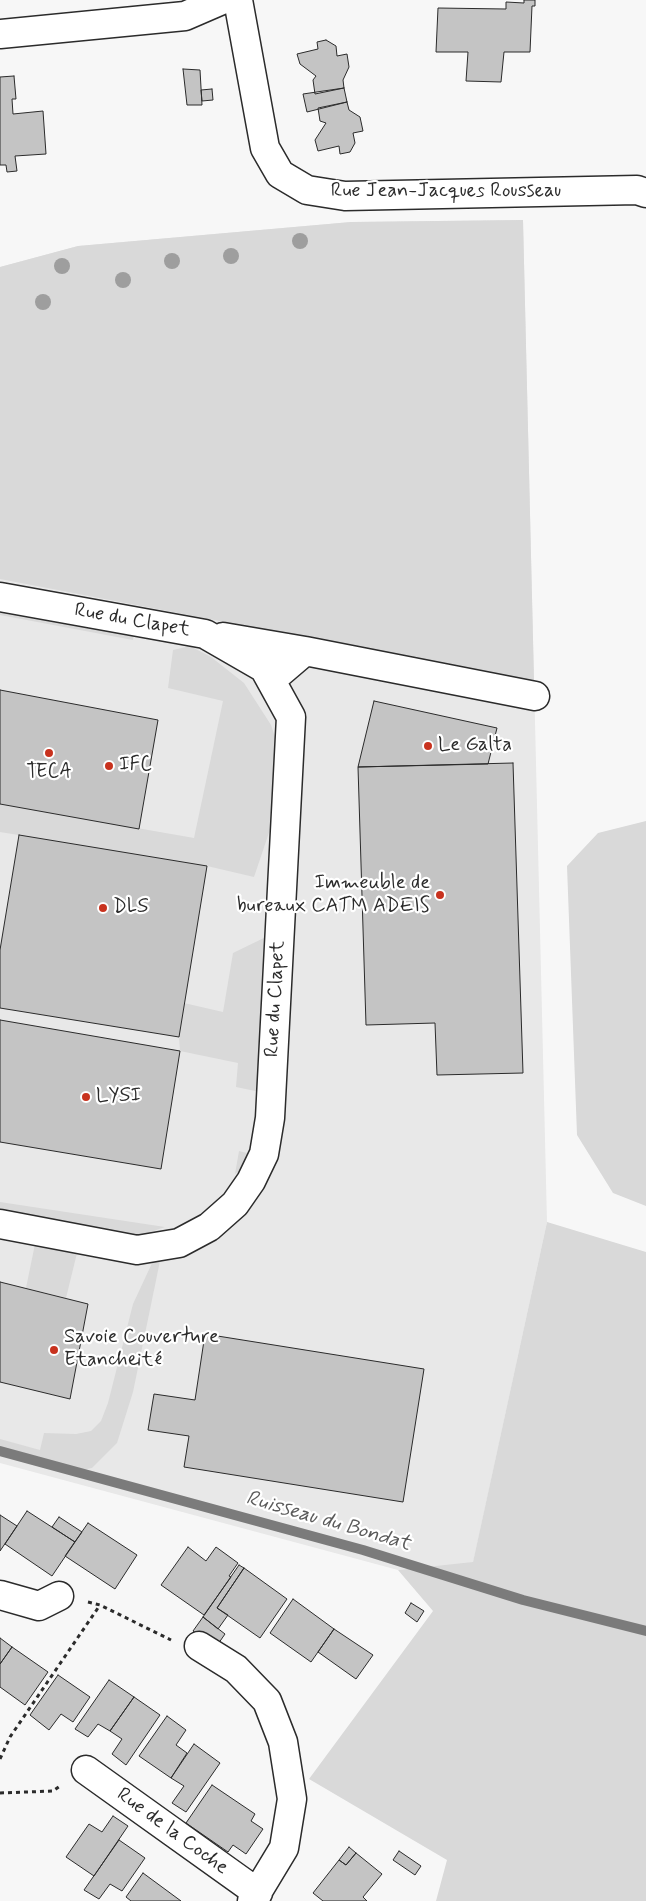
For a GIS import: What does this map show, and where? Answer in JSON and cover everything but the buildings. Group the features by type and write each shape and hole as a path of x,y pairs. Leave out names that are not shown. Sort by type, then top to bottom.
{"street":[{"path":"0,34 185,16 222,0"},
{"name":"Rue Jean-Jacques Rousseau","path":"238,0 265,148 280,174 307,190 345,196 637,190 646,193"},
{"name":"Rue du Clapet","path":"0,596 205,634 264,668 291,717 270,1118 264,1154 251,1181 235,1204 210,1227 179,1243 137,1250 0,1224"},
{"path":"205,634 305,651 535,696"},
{"path":"270,680 305,651"},
{"path":"0,1595 39,1606 58,1596"},
{"name":"Rue de la Coche","path":"86,1770 255,1897 284,1848 292,1799 283,1742 267,1701 236,1668 199,1646"}],"path":[{"path":"58,1596 100,1605 168,1640 199,1646"},
{"path":"0,1759 10,1737 100,1605"},
{"path":"0,1792 53,1791 86,1770"}],"shaded area":[{"path":"523,220 547,1222 473,1563 398,1570 0,1463 0,267 78,246 351,222"},
{"path":"523,220 534,681 0,579 0,267 78,246 351,222"},
{"path":"0,607 134,632 133,640 0,615"},
{"path":"190,646 211,657 244,683 271,725 277,743 280,800 254,877 207,866 0,832 0,804 194,838 223,701 168,688 173,650"},
{"path":"646,821 646,1206 613,1193 577,1135 567,866 598,833"},
{"path":"270,935 260,1092 236,1087 238,1063 180,1051 179,1037 184,1003 223,1012 233,953"},
{"path":"260,1092 251,1161 235,1174 239,1151 251,1154"},
{"path":"0,1202 165,1227 136,1237 0,1212"},
{"path":"547,1222 646,1252 646,1901 436,1901 447,1860 309,1779 433,1611 398,1570 473,1562"},
{"path":"35,1244 77,1253 66,1298 26,1288"},
{"path":"153,1261 160,1261 133,1392 117,1443 92,1468 72,1472 0,1452 0,1439 40,1450 44,1433 76,1434 91,1431 101,1421 108,1403 133,1304"}],"waterway":[{"name":"Ruisseau du Bondat","path":"0,1451 363,1550 523,1600 646,1631"}],"place":[{"name":"Le Galta","path":"428,746"},
{"name":"TECA","path":"49,753"},
{"name":"IFC","path":"109,766"},
{"name":"Immeuble de bureaux CATM ADEIS","path":"440,895"},
{"name":"DLS","path":"103,908"},
{"name":"LYSI","path":"86,1097"},
{"name":"Savoie Couverture Etancheité","path":"54,1350"}]}
